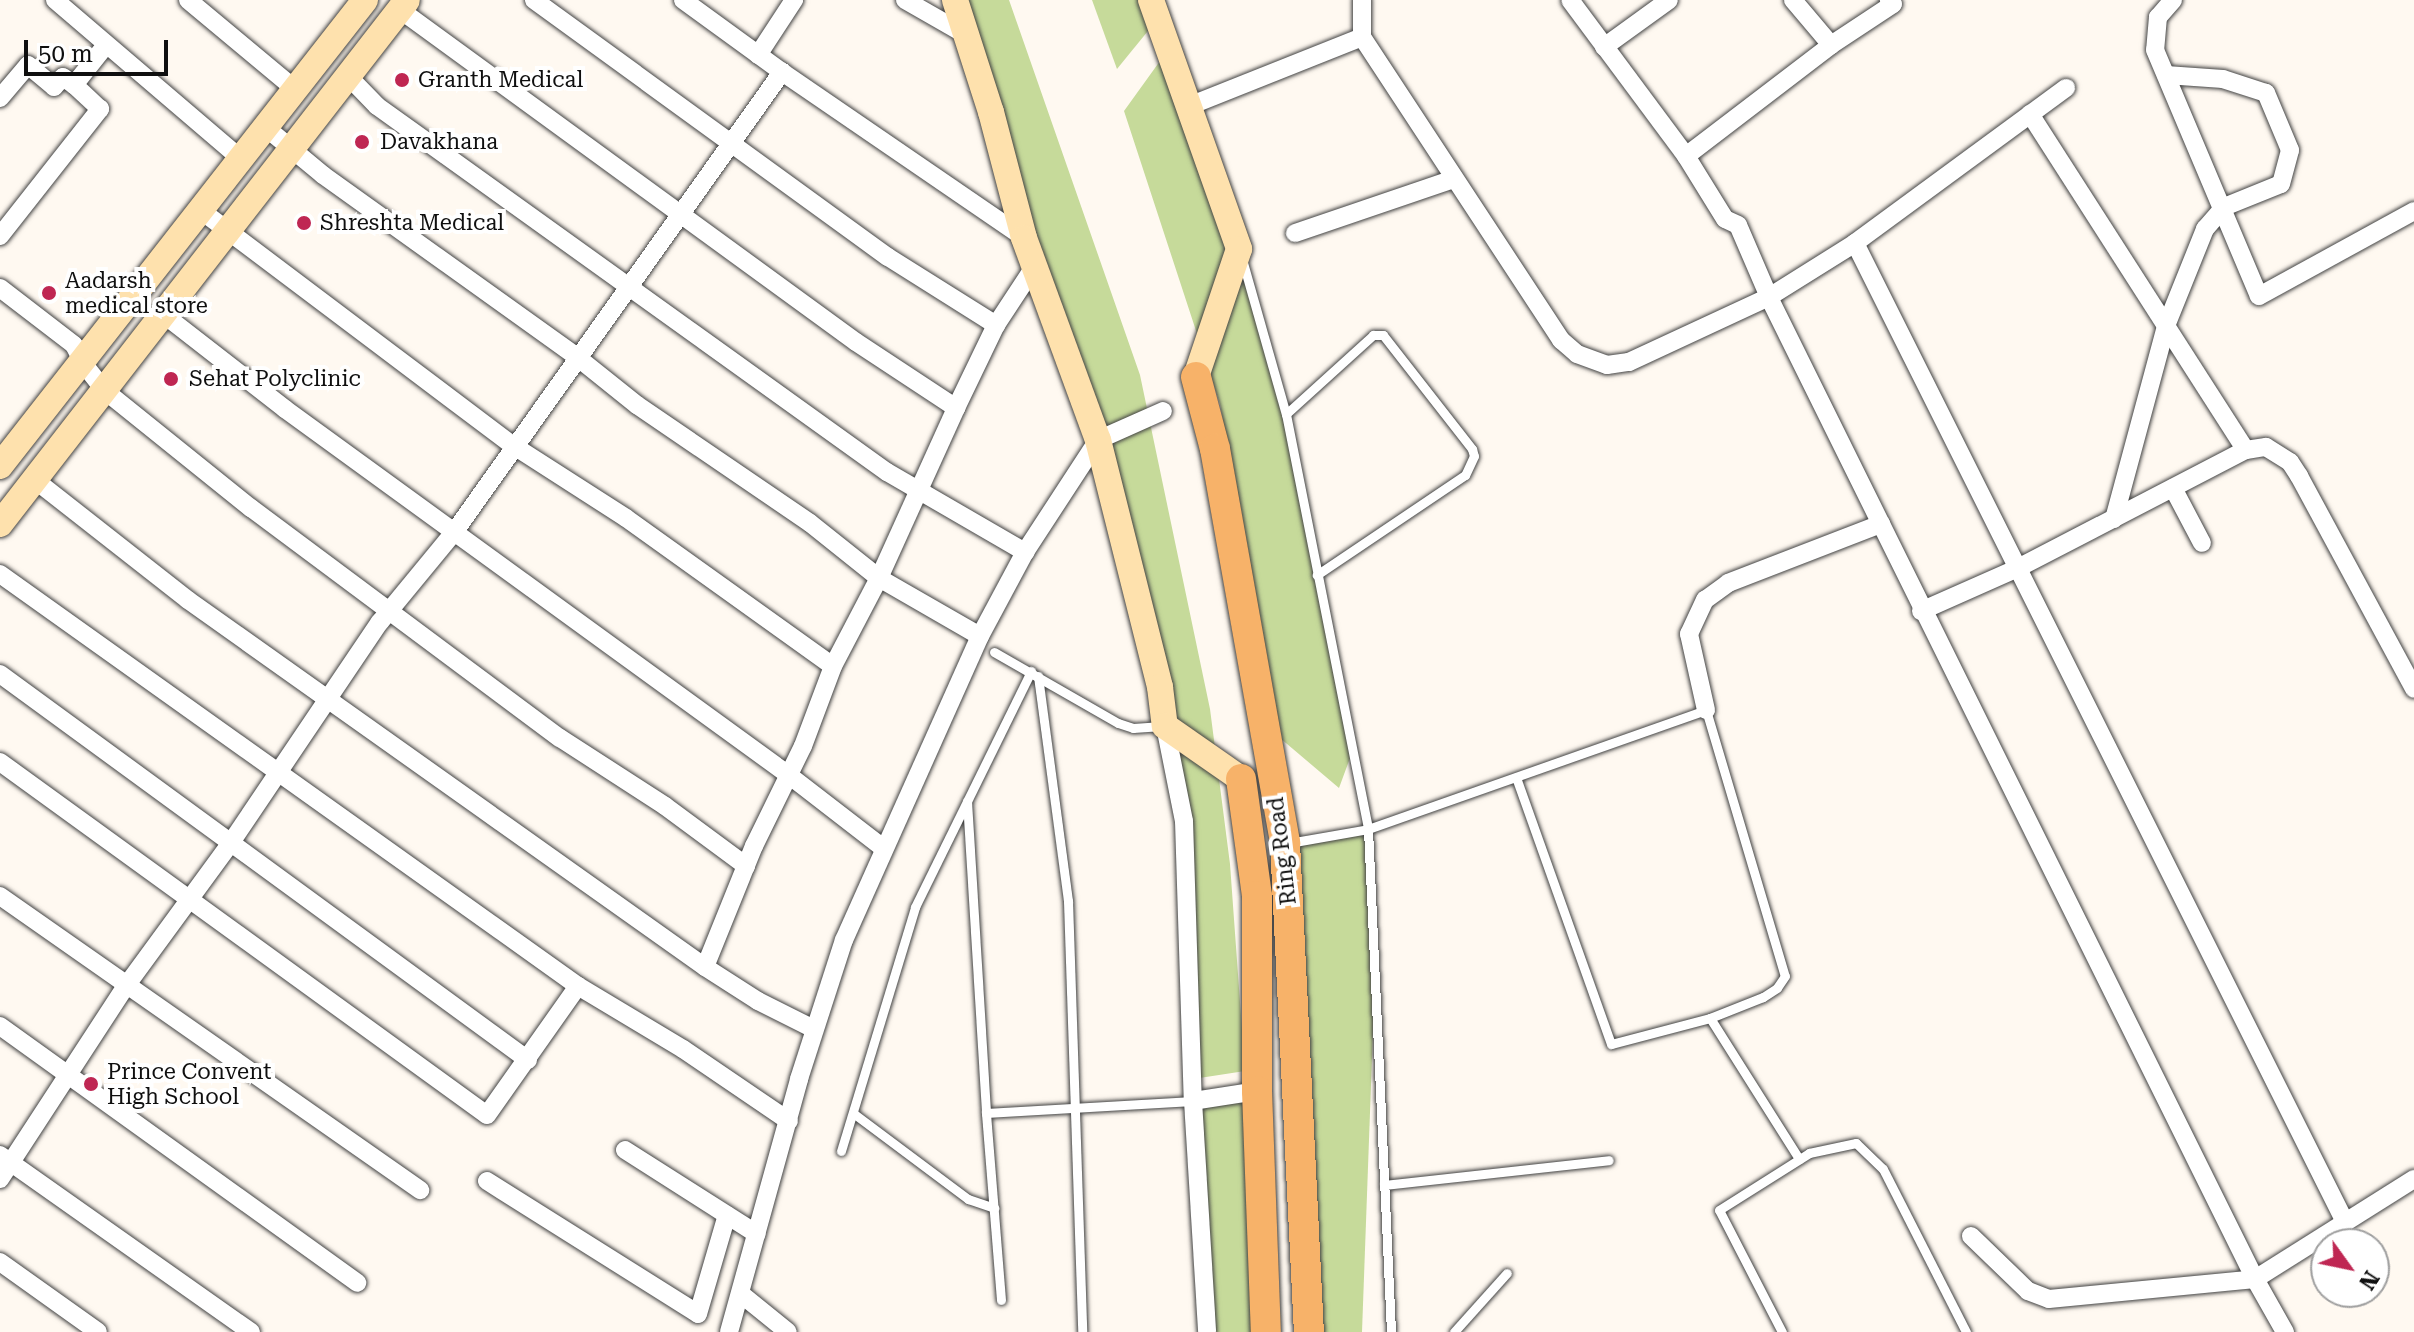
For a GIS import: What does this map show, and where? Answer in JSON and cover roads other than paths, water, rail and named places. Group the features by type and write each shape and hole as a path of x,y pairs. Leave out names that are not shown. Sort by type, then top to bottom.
{"main road":[{"name":"Ring Road","path":"1196,377 1215,449 1285,843 1309,1332"},
{"name":"Ring Road","path":"1241,779 1257,896 1257,1091 1266,1332"}],"street":[{"path":"55,0 240,158"},
{"path":"188,0 295,89"},
{"path":"0,466 365,0"},
{"path":"534,0 888,257 996,325"},
{"path":"758,55 794,0"},
{"path":"905,0 966,35"},
{"path":"955,0 1024,238 1098,440 1160,687 1184,821 1193,1101 1207,1332"},
{"path":"1151,0 1239,249 1196,377"},
{"path":"1362,0 1362,37 1561,340 1591,360 1607,365 1629,362 1769,297 1855,243 2066,88"},
{"path":"1570,0 1686,156 1725,219 1738,225 1769,297 1921,611 2255,1279 2285,1332"},
{"path":"1604,47 1669,0"},
{"path":"1793,0 1831,45"},
{"path":"1686,156 1831,45 1893,4 1889,0"},
{"path":"2173,0 2158,17 2155,50 2224,207 2259,296 2414,211"},
{"path":"687,1 782,72 1024,238"},
{"path":"0,524 403,4 856,342 956,408"},
{"path":"1189,106 1362,37"},
{"path":"74,85 106,45"},
{"path":"0,98 28,65 54,87 63,77 100,109 0,236"},
{"path":"0,1179 6,1160 126,986 230,844 327,698 390,611 455,531 782,72"},
{"path":"347,75 377,106 887,472 1025,552"},
{"path":"2114,519 2166,326 2205,229 2224,207 2281,184 2290,150 2266,93 2223,79 2166,75"},
{"path":"2030,114 2246,450"},
{"path":"264,126 577,357 637,405 810,523 879,578 980,636"},
{"path":"1295,233 1454,179"},
{"path":"199,209 514,446 626,518 833,666"},
{"path":"1855,243 2344,1220"},
{"path":"705,967 746,866 790,776 833,666 879,578 996,325 1036,264"},
{"path":"0,288 74,345 83,363 104,390 251,508 560,738 665,806 746,866"},
{"path":"163,314 285,409 790,776 883,848"},
{"path":"487,1181 727,1332 741,1294 814,1029 844,940 980,636 1025,552 1098,440 1163,411"},
{"path":"1921,611 2016,569 2246,450 2266,447 2290,462 2414,689"},
{"path":"35,480 188,600 705,967 758,1001 814,1029"},
{"path":"2173,488 2202,543"},
{"path":"1706,710 1689,634 1705,600 1728,583 1881,524"},
{"path":"0,574 578,986 683,1049 789,1121"},
{"path":"0,674 528,1060"},
{"path":"1165,726 1241,779"},
{"path":"0,762 487,1115 578,986"},
{"path":"0,896 420,1190"},
{"path":"0,1026 357,1283"},
{"path":"1193,1101 1257,1091"},
{"path":"625,1150 757,1234"},
{"path":"6,1160 251,1332"},
{"path":"1971,1236 2028,1291 2049,1299 2255,1279 2344,1220 2414,1179"},
{"path":"698,1314 727,1215"},
{"path":"0,1262 98,1332"},
{"path":"741,1294 788,1332"}],"lane":[{"path":"1239,249 1286,414 1368,829 1391,1332"},
{"path":"1286,414 1378,333 1389,338 1474,456 1465,475 1317,575"},
{"path":"994,652 1118,723 1133,728 1165,726"},
{"path":"841,1151 915,907 1034,674"},
{"path":"1034,674 1068,901 1082,1332"},
{"path":"1285,843 1368,829 1706,710 1785,976 1763,997 1710,1018 1611,1044 1516,777"},
{"path":"967,800 1001,1300"},
{"path":"1710,1018 1799,1159"},
{"path":"986,1113 1193,1101"},
{"path":"853,1113 968,1199 994,1208"},
{"path":"1782,1332 1719,1210 1809,1153 1856,1143 1883,1169 1966,1332"},
{"path":"1384,1185 1609,1160"},
{"path":"1454,1332 1507,1273"}],"place":[{"name":"Granth Medical","path":"402,80"},
{"name":"Davakhana","path":"362,142"},
{"name":"Shreshta Medical","path":"304,223"},
{"name":"Aadarsh medical store","path":"49,293"},
{"name":"Sehat Polyclinic","path":"171,379"},
{"name":"Prince Convent High School","path":"91,1084"}]}
